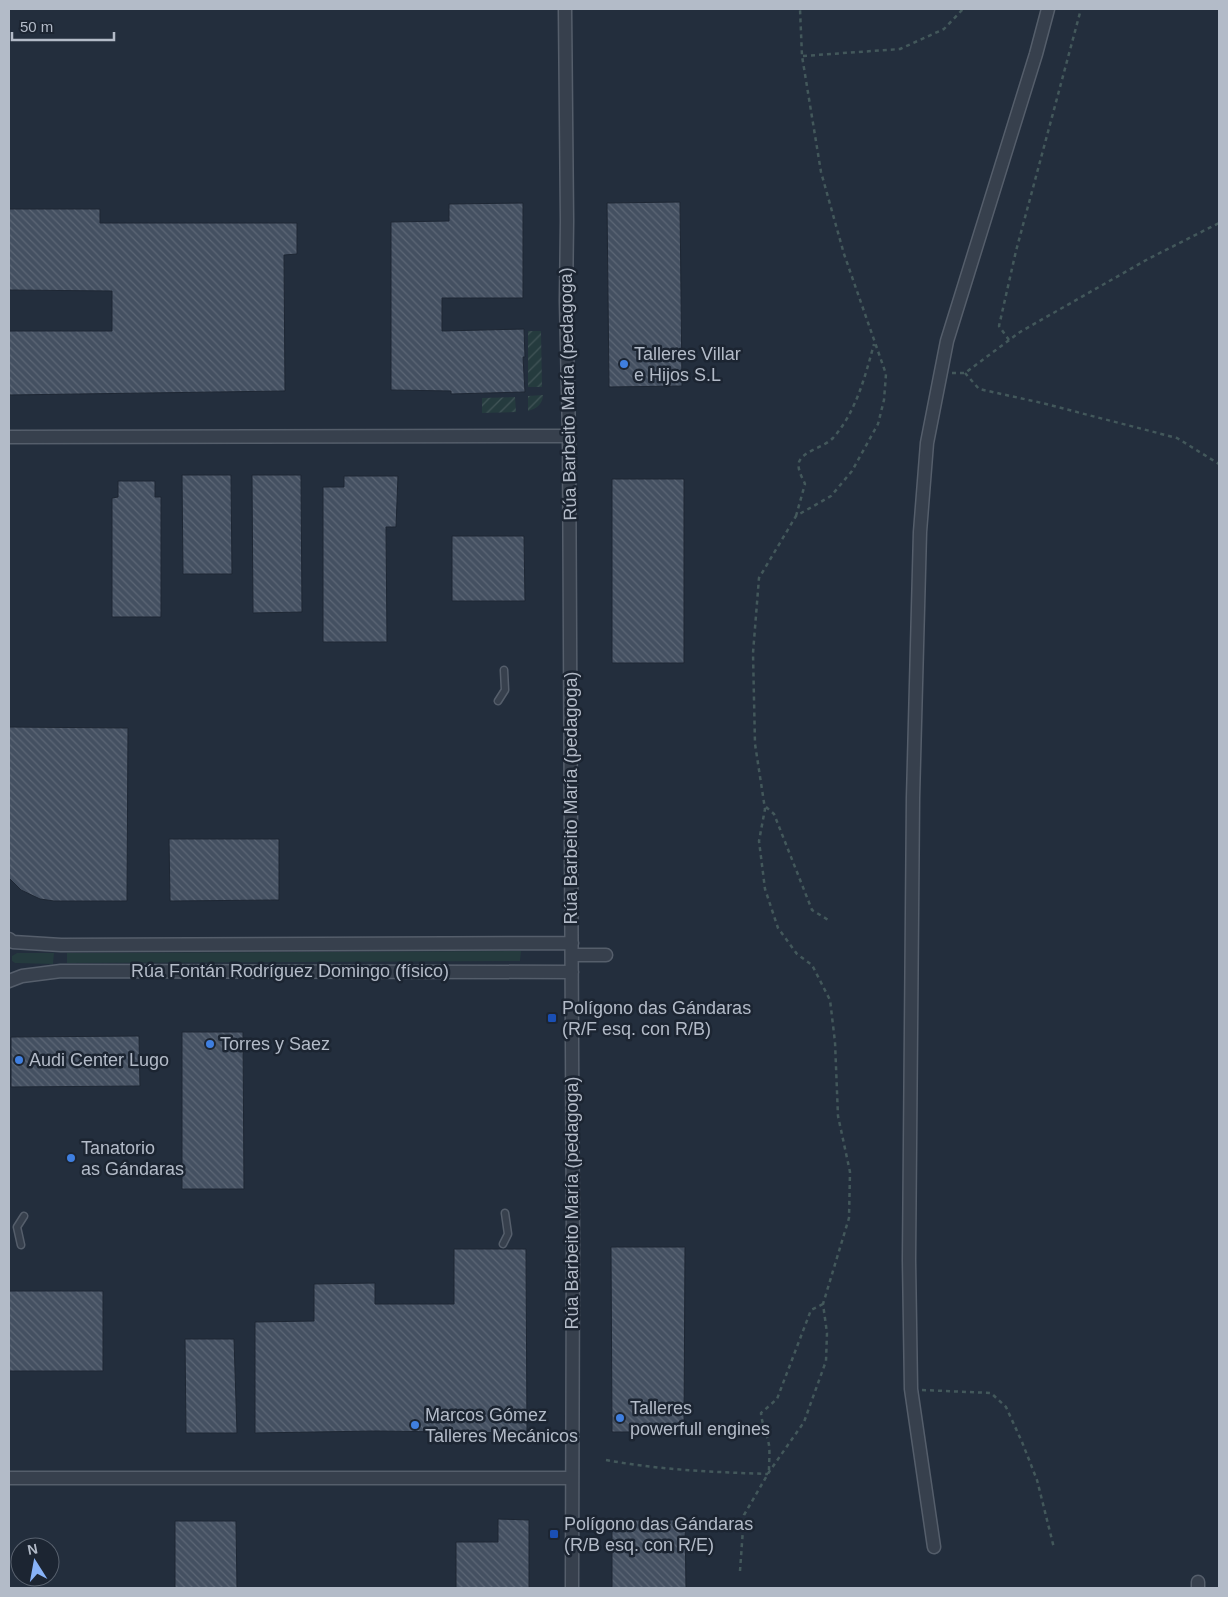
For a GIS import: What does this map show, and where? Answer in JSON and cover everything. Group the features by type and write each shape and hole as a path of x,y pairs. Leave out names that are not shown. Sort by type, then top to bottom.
{"street":[{"name":"Rúa Barbeito María (pedagoga)","path":"565,9 572,949 572,1588"},
{"path":"934,1547 911,1389 909,1250 913,798 920,532 927,443 947,341 1036,54 1048,9"},
{"path":"9,437 569,436"},
{"name":"Rúa Fontán Rodríguez Domingo (físico)","path":"9,939 13,942 61,946 572,949 606,955"},
{"name":"Rúa Fontán Rodríguez Domingo (físico)","path":"9,981 22,976 61,971 572,972"},
{"path":"9,1478 572,1478"}],"lane":[{"path":"498,701 505,690 504,670"},
{"path":"502,1244 508,1234 505,1214"},
{"path":"22,1245 17,1227 24,1216"}],"path":[{"path":"796,516 831,496 852,471 878,424 884,400 886,374 844,254 821,172 802,56 800,9"},
{"path":"802,56 848,54 900,48 944,29 963,9"},
{"path":"1009,340 998,326 1016,251 1081,9"},
{"path":"940,374 965,374 1020,332 1148,259 1219,223"},
{"path":"740,1571 744,1516 768,1473 804,1422 826,1361 827,1333 823,1304 849,1218 850,1172 838,1116 835,1042 830,1000 812,965 796,954 778,928 765,889 759,841 764,806 755,744 753,653 759,578 796,516 805,484 798,464 804,454 819,449 832,439 850,415 864,378 874,342"},
{"path":"965,374 979,389 1042,403 1177,438 1219,464"},
{"path":"764,806 774,814 812,910 830,921"},
{"path":"768,1473 769,1448 761,1413 777,1399 811,1310 823,1304"},
{"path":"911,1389 991,1393 1006,1407 1037,1480 1054,1548"},
{"path":"606,1460 641,1466 718,1472 768,1473"}],"green space":[{"path":"528,331 541,331 542,387 528,387"},
{"path":"543,395 542,401 538,406 528,411 528,396"},
{"path":"515,397 516,412 482,413 482,398"},
{"path":"521,951 520,961 67,963 67,953"},
{"path":"17,953 54,953 53,964 15,963 12,961 12,956"}],"building":[{"path":"680,202 682,386 609,387 607,203"},
{"path":"523,203 523,298 442,298 442,331 524,329 525,392 451,394 451,391 391,390 391,222 449,221 449,204"},
{"path":"9,209 100,209 100,223 297,223 297,254 284,255 285,391 9,395 9,331 112,331 112,291 9,290"},
{"path":"182,475 231,475 232,574 183,574"},
{"path":"252,475 301,475 302,612 253,613"},
{"path":"344,476 398,476 396,527 386,527 387,642 323,642 323,487 344,487"},
{"path":"612,479 684,479 684,663 612,663"},
{"path":"118,481 155,481 155,497 161,497 161,617 112,617 112,498 118,497"},
{"path":"452,536 524,536 525,601 452,601"},
{"path":"9,727 128,728 127,901 54,901 40,899 21,890 9,878"},
{"path":"169,839 279,839 279,900 170,901"},
{"path":"182,1032 243,1032 244,1189 182,1189"},
{"path":"139,1036 140,1086 11,1087 11,1037"},
{"path":"611,1247 685,1247 684,1432 612,1432"},
{"path":"454,1249 526,1249 527,1433 375,1431 255,1433 255,1322 314,1321 314,1284 375,1283 375,1304 454,1304"},
{"path":"9,1291 103,1291 103,1371 9,1371"},
{"path":"185,1339 234,1339 237,1433 186,1433"},
{"path":"498,1519 529,1520 529,1588 456,1588 456,1542 498,1542"},
{"path":"612,1520 685,1520 686,1588 612,1588"},
{"path":"175,1521 236,1521 237,1588 175,1588"}],"place":[{"name":"Talleres Villar e Hijos S.L","path":"624,364"},
{"name":"Polígono das Gándaras (R/F esq. con R/B)","path":"552,1018"},
{"name":"Torres y Saez","path":"210,1044"},
{"name":"Audi Center Lugo","path":"19,1060"},
{"name":"Tanatorio as Gándaras","path":"71,1158"},
{"name":"Talleres powerfull engines","path":"620,1418"},
{"name":"Marcos Gómez Talleres Mecánicos","path":"415,1425"},
{"name":"Polígono das Gándaras (R/B esq. con R/E)","path":"554,1534"}]}
